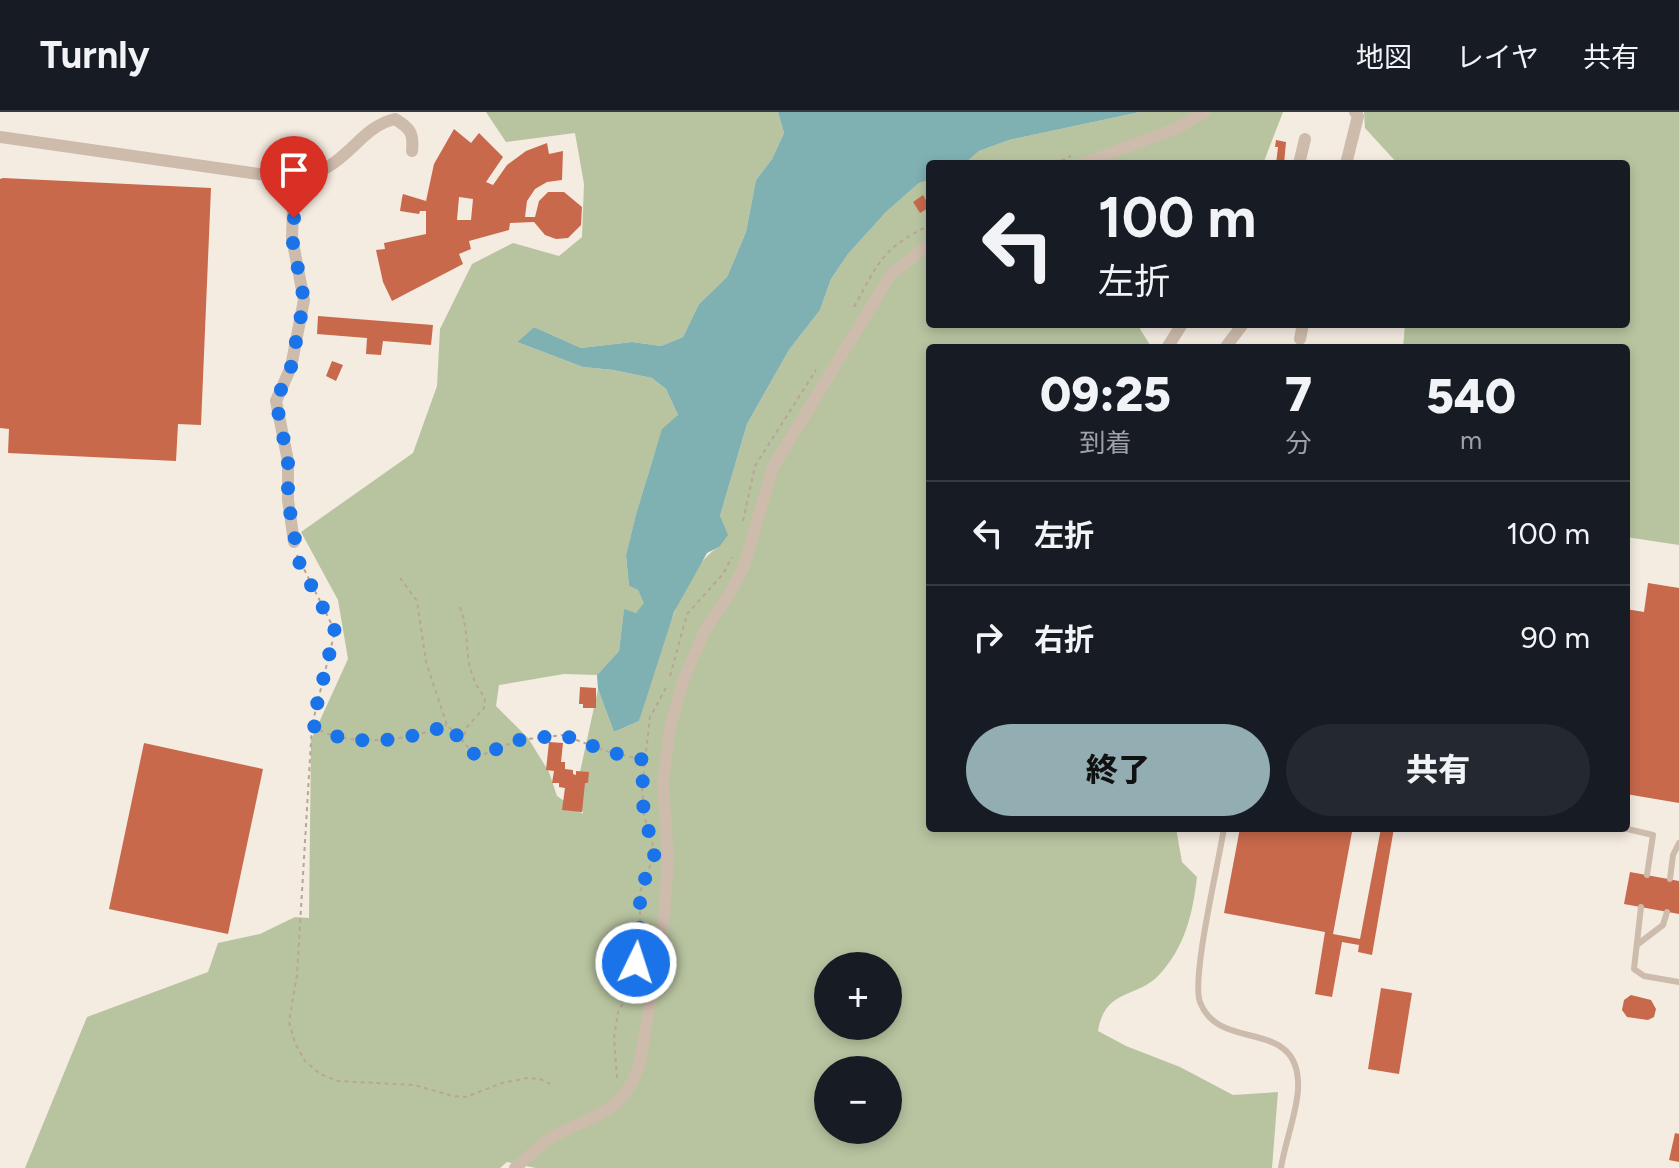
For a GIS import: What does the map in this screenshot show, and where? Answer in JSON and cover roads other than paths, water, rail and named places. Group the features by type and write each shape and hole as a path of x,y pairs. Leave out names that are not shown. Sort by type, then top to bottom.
{"street":[{"path":"1093,160 1177,128 1205,112"},
{"path":"1347,160 1357,114 1372,112"},
{"path":"0,137 294,179 330,166 381,122 395,119 409,128 414,138 412,151"},
{"path":"1300,160 1305,139"},
{"path":"294,179 292,238 304,300 291,367 276,401 288,461 288,500 294,542"},
{"path":"515,1168 550,1138 607,1110 624,1098 635,1079 664,919 668,859 663,782 670,728 682,684 705,630 744,566 773,467 891,274 926,247"},
{"path":"1300,339 1302,328"}],"lane":[{"path":"1630,830 1653,835 1647,875"},
{"path":"1223,832 1196,989 1208,1019 1223,1029 1266,1038 1292,1058 1297,1072 1298,1092 1281,1168"},
{"path":"1670,879 1673,855 1679,843"},
{"path":"1641,907 1634,969 1644,976 1679,982"},
{"path":"1638,944 1663,925 1667,912"}],"water":[{"path":"778,112 1140,112 1009,140 979,151 969,160 926,160 926,181 919,183 886,212 848,254 831,279 820,310 789,350 747,424 720,516 728,535 719,547 707,553 674,612 639,721 614,732 598,689 597,675 619,651 624,609 636,613 644,603 638,590 629,586 626,556 662,429 678,415 666,389 652,378 583,367 517,342 534,327 581,348 632,342 661,346 683,337 699,304 727,277 746,232 756,180 772,159 784,133"}]}
